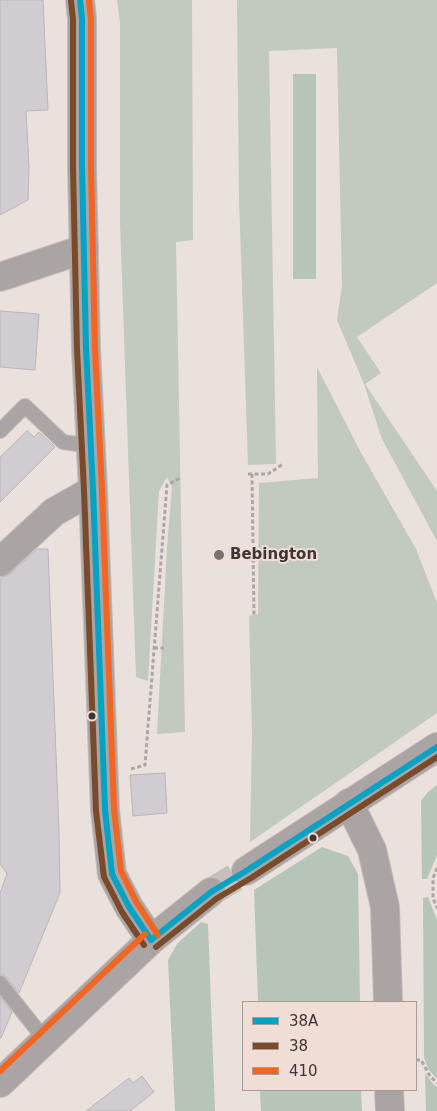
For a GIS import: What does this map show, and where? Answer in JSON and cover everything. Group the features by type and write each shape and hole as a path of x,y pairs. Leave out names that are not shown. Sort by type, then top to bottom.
{"main road":[{"path":"80,0 82,19 86,349 105,810 112,874 129,907 151,940"},
{"path":"246,871 437,747"},
{"path":"0,1083 151,940 211,892"}],"street":[{"path":"0,277 84,249"},
{"path":"0,562 54,512 93,490"},
{"path":"349,803 372,850 385,906 388,1001"},
{"path":"389,1091 390,1111"}],"lane":[{"path":"0,431 24,406 63,442 91,446"},
{"path":"0,983 45,1040"}],"path":[{"path":"254,616 250,474 268,474 283,464"},
{"path":"104,776 145,766 166,485 180,478"},
{"path":"154,648 164,648"},
{"path":"437,868 433,878 433,898 437,908"},
{"path":"417,1060 421,1060 430,1076 437,1083"}],"shaded area":[{"path":"117,0 192,0 193,240 176,242 185,732 157,734 172,487 167,477 159,491 148,681 136,677 120,222 120,23"},
{"path":"237,0 437,0 437,283 357,337 381,373 365,384 437,491 437,541 382,439 364,384 337,320 342,285 337,48 269,51 276,464 248,465 239,198"},
{"path":"317,367 360,451 416,549 437,603 437,713 250,842 252,732 249,616 258,614 259,483 318,478"}],"green space":[{"path":"293,74 316,74 316,279 293,279"},
{"path":"437,785 437,855 427,879 422,879 421,801"},
{"path":"322,847 348,856 358,874 360,1001 258,1001 254,890"},
{"path":"428,897 437,920 437,1079 428,1069 424,1057 423,898"},
{"path":"201,922 208,924 215,1111 175,1111 168,960 177,944"},
{"path":"425,1073 437,1087 437,1111 426,1111"},
{"path":"260,1091 361,1091 362,1111 261,1111"}],"building":[{"path":"0,0 43,0 48,110 26,111 29,167 28,200 0,215"},
{"path":"0,311 39,314 35,370 0,367"},
{"path":"27,431 34,437 39,432 55,447 0,502 0,457"},
{"path":"37,549 48,549 60,893 19,993 4,975 0,974 0,893 7,874 0,864 0,579 11,573"},
{"path":"165,773 167,813 133,816 130,775"},
{"path":"0,997 12,1012 1,1038 0,1038"},
{"path":"142,1076 154,1092 130,1111 86,1111 129,1078 133,1083"}],"tunnel":[{"path":"211,892 246,871"}],"transit line":[{"name":"38A","path":"80,0 82,19 82,167 86,349 105,810 112,874 129,907 151,940"},
{"name":"410","path":"89,0 91,19 91,167 95,349 114,809 121,871 137,903 158,935"},
{"name":"38","path":"71,1 73,19 73,167 77,349 96,811 104,877 122,912 144,945"},
{"name":"38A","path":"151,940 211,892 437,747"},
{"name":"38","path":"156,947 216,899 437,757"},
{"name":"410","path":"0,1071 145,934"}],"place":[{"name":"Bebington","path":"219,555"}]}
